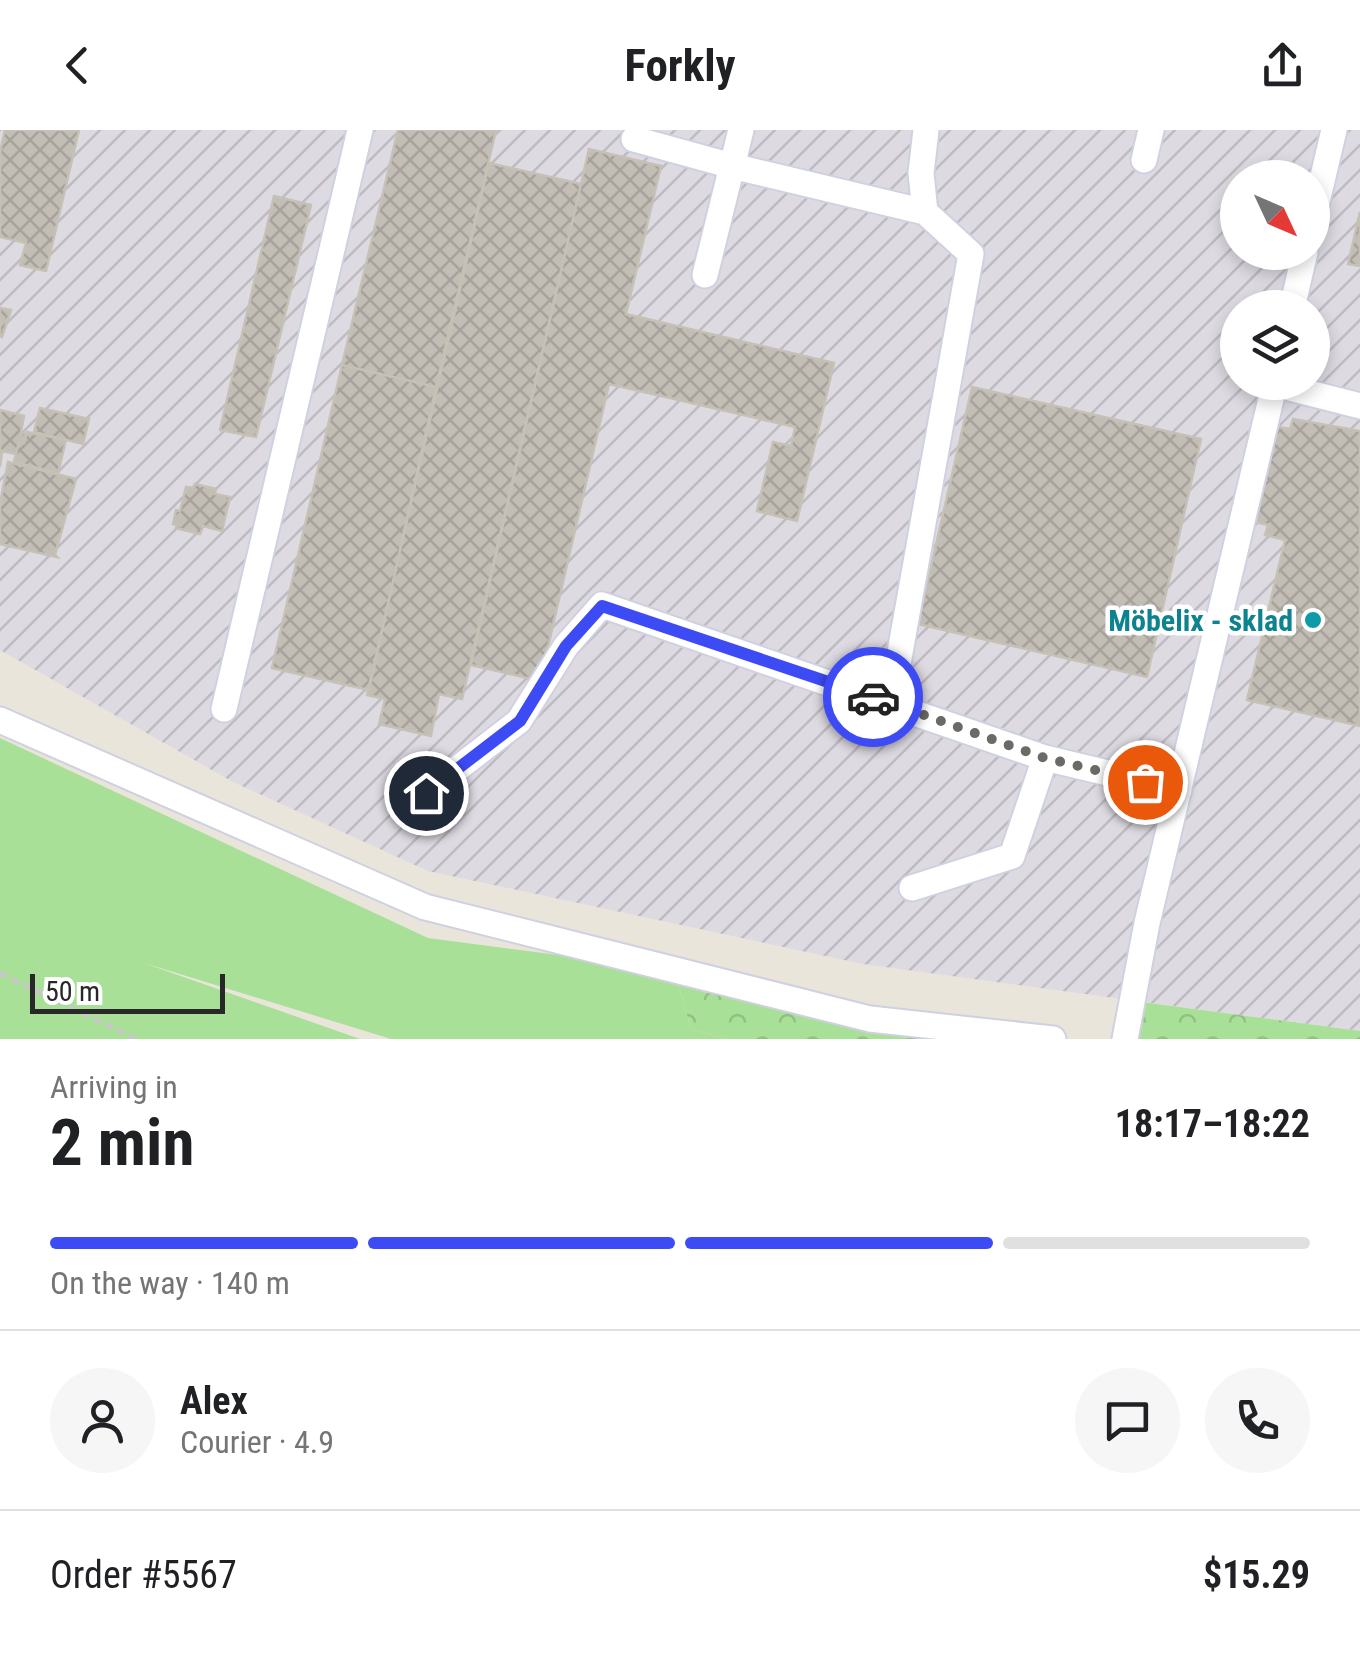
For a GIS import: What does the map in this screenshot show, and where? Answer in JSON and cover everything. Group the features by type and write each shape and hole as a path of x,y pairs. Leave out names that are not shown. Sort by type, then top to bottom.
{"street":[{"path":"224,709 360,130"},
{"path":"705,276 741,130"},
{"path":"925,212 922,173 926,130"},
{"path":"1144,160 1150,130"},
{"path":"1327,160 1334,130"},
{"path":"634,139 925,212 971,254 890,702"},
{"path":"1330,398 1360,406"},
{"path":"1125,1039 1147,923 1270,400"},
{"path":"426,793 520,721 566,646 602,606 1045,758 1178,790"},
{"path":"0,720 425,907 870,1019 1052,1039"},
{"path":"912,888 1012,856 1045,758"}],"path":[{"path":"0,973 136,1039"}],"shaded area":[{"path":"0,130 1360,130 1360,1031 863,964 428,871 233,782 0,650"}],"green space":[{"path":"0,738 428,938 674,970 691,1029 727,1039 391,1039 144,963 360,1039 0,1039"},
{"path":"674,970 870,1019 1053,1039 727,1039 691,1029"},
{"path":"1134,1001 1360,1031 1360,1039 1125,1039"}],"building":[{"path":"5,130 79,130 46,271 20,265 26,243 0,237 0,152"},
{"path":"398,130 496,130 436,387 342,365"},
{"path":"589,149 661,166 626,314 834,363 797,521 757,511 773,442 791,446 795,427 609,384 540,681 471,665"},
{"path":"489,163 581,184 462,699 439,694 431,736 379,724 385,699 367,695"},
{"path":"274,196 311,205 256,437 220,430"},
{"path":"1360,212 1360,266 1348,264"},
{"path":"0,308 11,310 2,337 0,336"},
{"path":"342,365 436,387 369,690 272,668"},
{"path":"972,387 1201,439 1147,677 918,624"},
{"path":"40,408 89,419 83,444 34,432"},
{"path":"0,410 24,416 21,432 26,434 16,454 2,451 0,467"},
{"name":"Möbelix - sklad","path":"1293,419 1360,431 1360,726 1247,700 1285,540 1265,535 1268,525 1256,522 1278,427 1290,429"},
{"path":"27,432 66,440 58,473 14,462 19,442 24,443"},
{"path":"8,462 76,479 57,557 0,544 0,504"},
{"path":"195,484 230,497 222,531 203,526 200,534 173,524 186,487 194,488"}],"way so far":[{"path":"873,697 1045,758 1145,782"}],"place":[{"name":"Möbelix - sklad","path":"1313,620"}],"route":[{"path":"426,793 520,721 566,646 602,606 873,697"}]}
